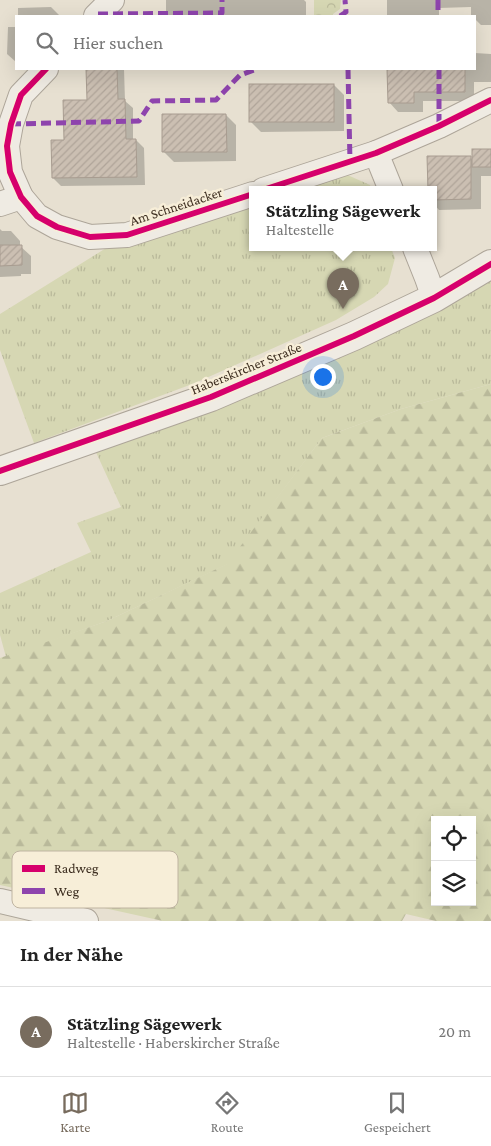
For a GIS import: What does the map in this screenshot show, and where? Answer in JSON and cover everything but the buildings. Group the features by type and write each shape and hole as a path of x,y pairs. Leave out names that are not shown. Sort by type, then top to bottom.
{"street":[{"path":"97,15 112,0"},
{"name":"Am Schneidacker","path":"45,70 21,95 11,124 7,146 10,172 10,201 56,228 90,237 127,234 249,195"},
{"path":"275,186 376,153 439,126 491,100"},
{"path":"376,153 389,186"},
{"path":"416,251 434,298"},
{"name":"Haberskircher Straße","path":"0,471 212,397 354,336 434,298 491,264"},
{"path":"30,908 86,921"}],"green space":[{"path":"314,0 341,0 340,9 333,15 314,15"},
{"path":"343,173 370,186 302,186"},
{"path":"249,203 249,251 392,251 395,258 388,284 374,297 336,320 195,383 34,443 0,350 0,314 111,245"},
{"path":"491,280 491,384 401,409 322,438 228,564 107,621 6,657 0,635 0,593 91,552 77,523 121,507 95,450 351,351 437,312"},
{"path":"491,384 491,921 436,921 406,914 402,921 163,921 104,908 178,908 178,851 12,851 12,888 0,885 0,658 107,621 227,564 322,438 401,409"}],"marked path":[{"path":"98,14 222,13 222,0"},
{"path":"342,15 346,12 345,0"},
{"path":"438,0 438,15"},
{"path":"11,124 139,121 152,101 216,100 240,75 254,70"},
{"path":"348,70 350,162"},
{"path":"439,70 439,126"}],"cycle path":[{"path":"45,70 21,95 11,124 7,146 10,172 21,197 37,216 57,227 90,237 127,235 249,195"},
{"path":"275,186 376,153 439,126 491,100"},
{"path":"0,471 211,397 354,336 434,298 491,264"}],"place":[{"name":"Stätzling Sägewerk","path":"343,309"}]}
